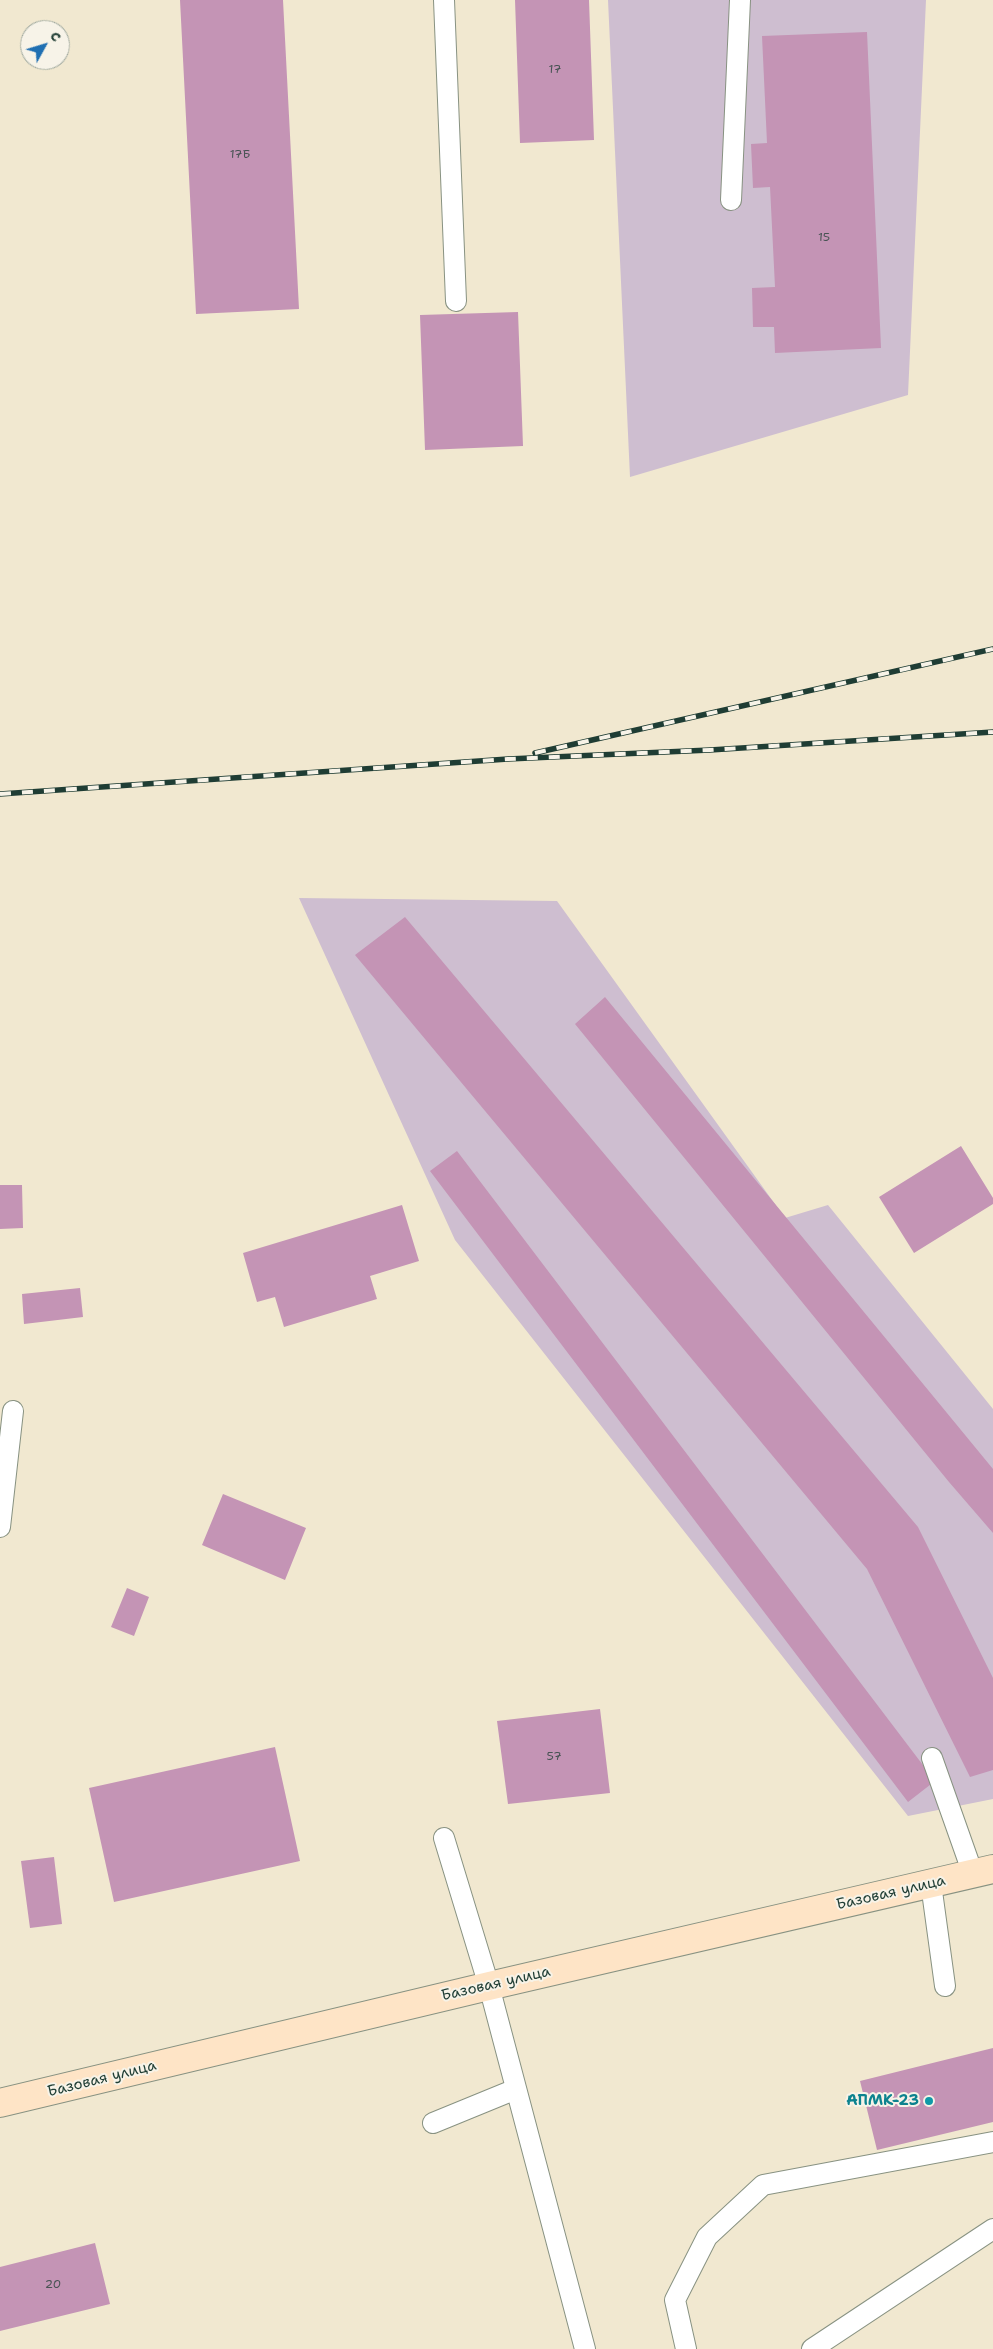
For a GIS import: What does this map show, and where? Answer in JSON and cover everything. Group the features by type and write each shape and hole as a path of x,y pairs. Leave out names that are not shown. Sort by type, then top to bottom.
{"main road":[{"name":"Базовая улица","path":"0,2103 489,1986 983,1872"}],"lane":[{"path":"444,0 456,301"},
{"path":"731,200 740,0"},
{"path":"0,1527 13,1410"},
{"path":"932,1758 983,1872"},
{"path":"444,1838 489,1986 585,2349"},
{"path":"931,1884 945,1986"},
{"path":"433,2123 516,2089"},
{"path":"686,2349 676,2300 707,2237 763,2185 993,2142"},
{"path":"812,2349 993,2229"}],"shaded area":[{"path":"608,0 926,0 908,395 630,477"},
{"path":"299,898 557,901 785,1218 828,1205 993,1409 993,1799 908,1816 455,1240"}],"building":[{"path":"180,0 283,0 299,309 196,314"},
{"path":"515,0 589,0 594,140 520,143"},
{"path":"867,32 881,348 775,353 774,327 753,327 752,288 775,287 770,187 753,188 751,144 767,143 762,36"},
{"path":"518,312 523,446 425,450 420,315"},
{"path":"405,917 918,1527 993,1678 993,1770 970,1777 867,1569 355,955"},
{"path":"605,997 993,1469 993,1533 949,1482 575,1024"},
{"path":"961,1146 993,1198 993,1204 914,1253 879,1197"},
{"path":"457,1151 935,1781 908,1802 430,1171"},
{"path":"0,1185 22,1185 23,1228 0,1229"},
{"path":"402,1205 419,1261 370,1276 377,1299 284,1327 275,1297 257,1302 243,1253"},
{"path":"80,1288 83,1317 24,1324 22,1294"},
{"path":"223,1494 306,1528 285,1580 202,1545"},
{"path":"127,1588 149,1597 134,1636 111,1627"},
{"path":"600,1709 610,1793 508,1804 497,1721"},
{"path":"275,1747 300,1861 114,1902 89,1788"},
{"path":"54,1857 62,1924 30,1928 21,1861"},
{"name":"АПМК-23","path":"993,2048 993,2122 877,2150 860,2081"},
{"path":"95,2243 110,2304 0,2331 0,2267"}],"railway":[{"path":"535,753 993,649"},
{"path":"0,794 508,759 710,750 993,732"}],"place":[{"name":"АПМК-23","path":"929,2101"}]}
